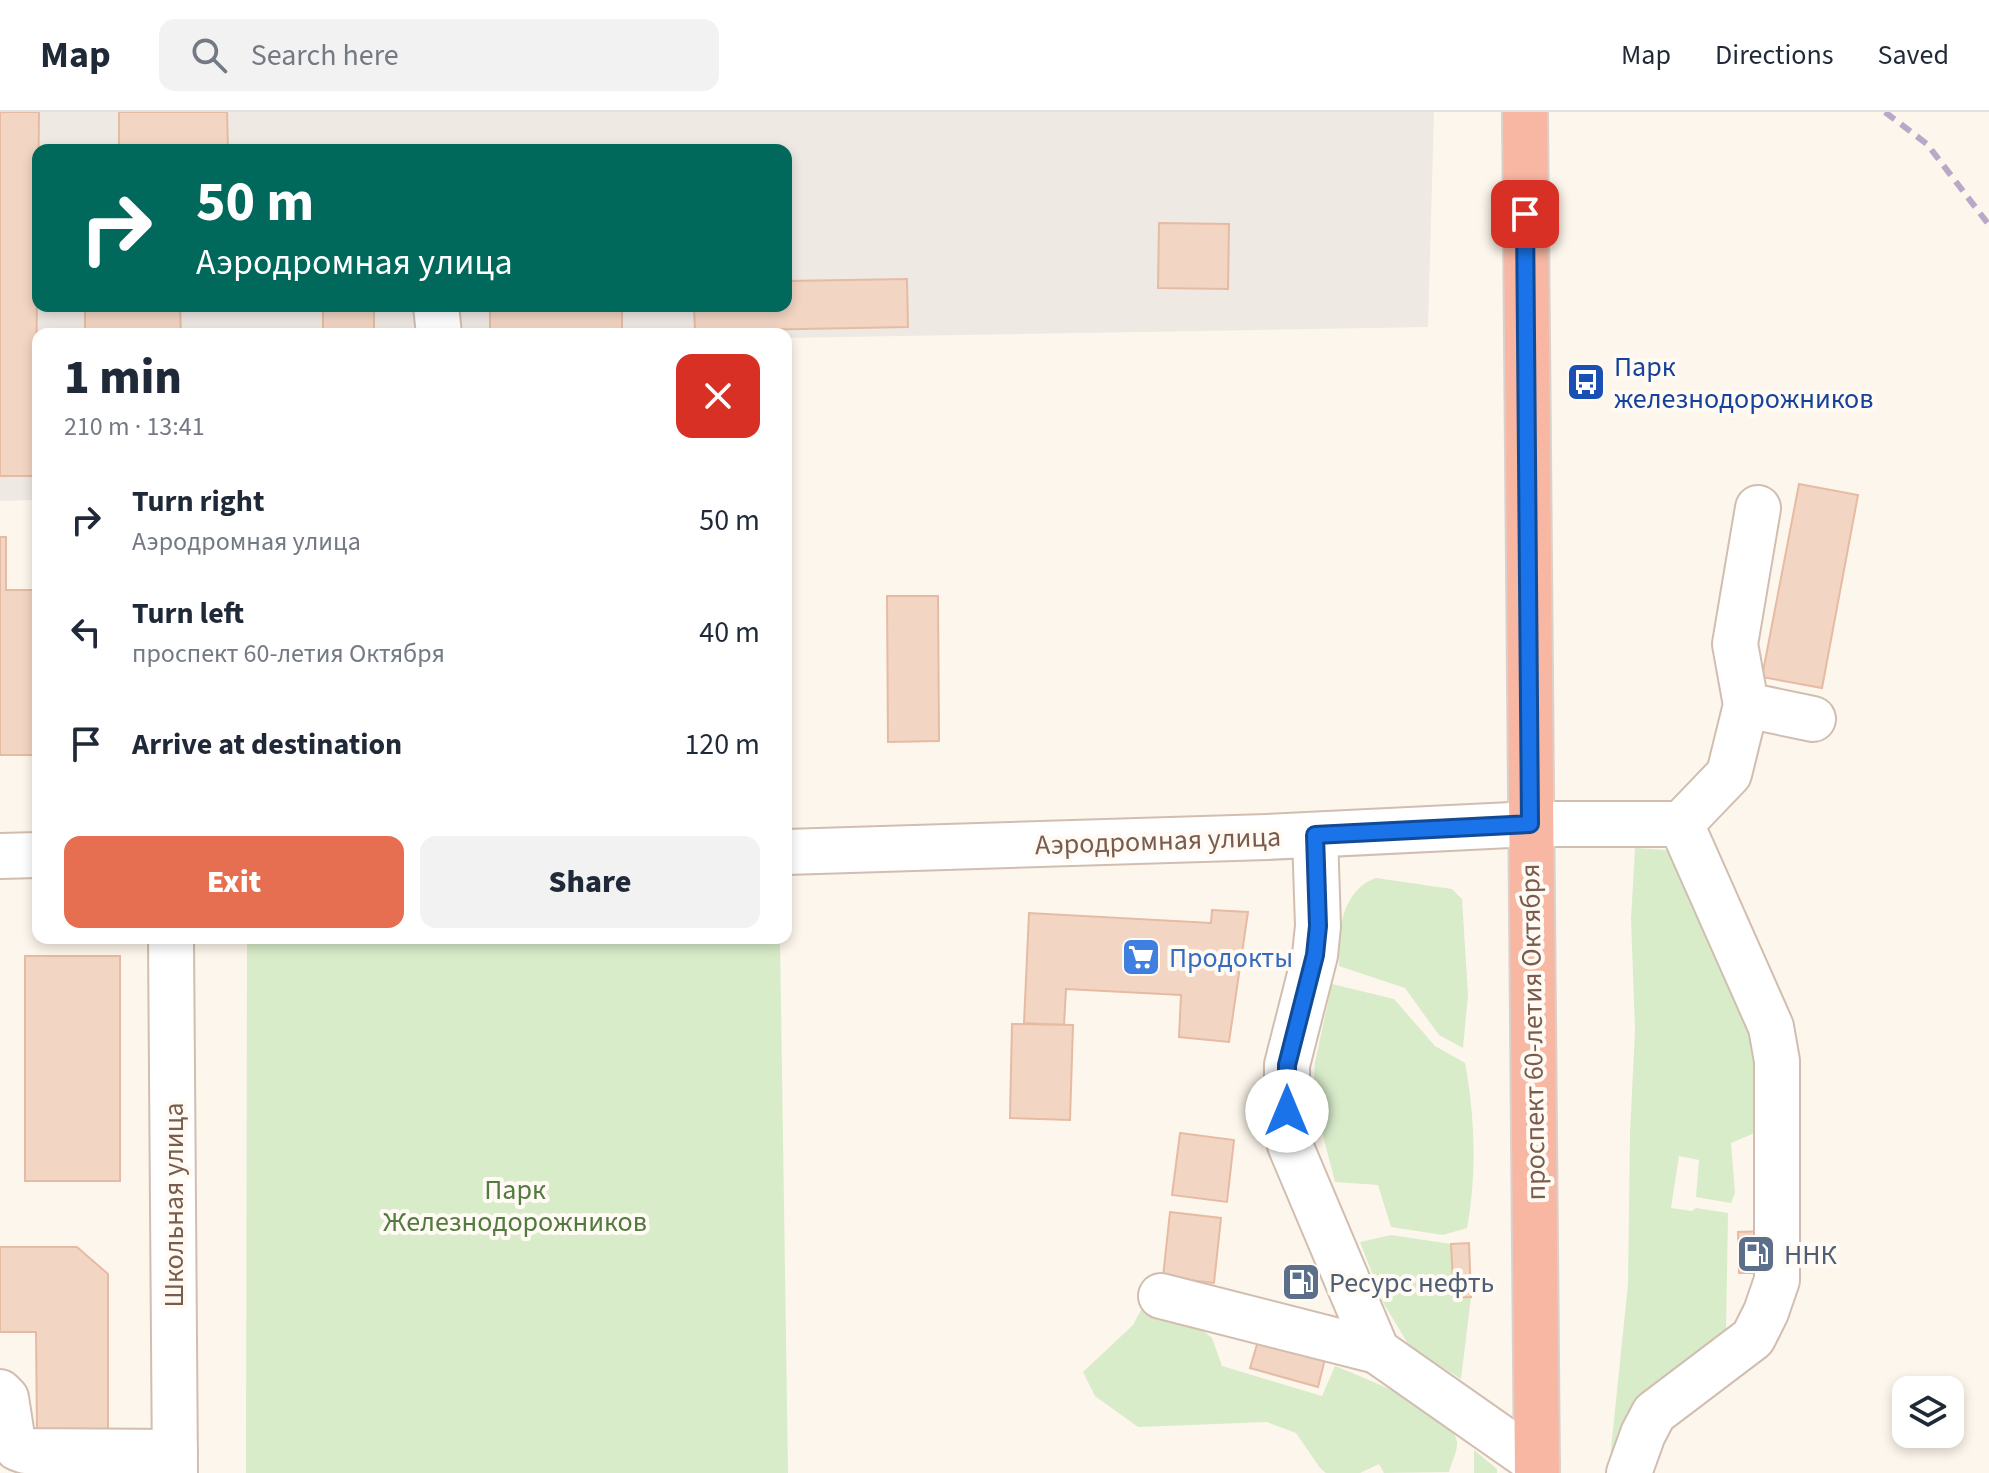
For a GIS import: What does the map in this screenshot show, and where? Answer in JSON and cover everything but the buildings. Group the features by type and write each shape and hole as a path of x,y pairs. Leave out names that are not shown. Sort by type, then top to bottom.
{"highway":[{"name":"проспект 60-летия Октября","path":"1525,112 1537,1468"}],"street":[{"path":"1629,1473 1654,1413 1753,1338 1777,1280 1777,1061 1771,1027 1681,824 1729,774 1746,705 1735,644 1758,508"},
{"path":"1746,705 1813,719"},
{"name":"Аэродромная улица","path":"792,852 1315,835 1530,824 1681,824"},
{"path":"1315,835 1318,926 1315,955 1287,1065 1290,1145 1377,1351"},
{"path":"0,856 32,855"},
{"name":"Школьная улица","path":"171,944 175,1462"},
{"path":"1161,1296 1377,1351 1537,1468"},
{"path":"0,1392 6,1398 13,1443 17,1448 175,1462"}],"shaded area":[{"path":"0,112 1434,112 1428,327 792,338 792,328 32,328 32,500 0,501"}],"green space":[{"path":"1635,848 1665,850 1676,856 1760,1050 1764,1129 1731,1143 1735,1193 1731,1203 1696,1197 1699,1160 1679,1156 1671,1208 1728,1213 1726,1332 1614,1464 1610,1459 1628,1284 1635,1030 1631,919"},
{"path":"1376,878 1452,889 1462,899 1468,995 1463,1048 1439,1035 1405,988 1339,966 1339,941 1348,903 1355,892"},
{"name":"Парк Железнодорожников","path":"247,944 780,944 788,1473 246,1473"},
{"path":"1332,984 1394,999 1435,1046 1465,1063 1474,1146 1467,1228 1443,1235 1391,1227 1378,1185 1335,1182 1313,1097 1315,1062"},
{"path":"1391,1235 1451,1244 1454,1297 1471,1297 1461,1379 1410,1347 1384,1304 1360,1242"},
{"path":"1142,1308 1194,1323 1212,1338 1222,1366 1322,1396 1335,1366 1404,1396 1424,1407 1452,1431 1457,1446 1449,1472 1384,1473 1379,1464 1360,1473 1326,1473 1296,1433 1267,1422 1138,1427 1095,1396 1083,1372 1133,1325"},
{"path":"1474,1450 1497,1469 1497,1473 1474,1473"}],"railway":[{"path":"1885,112 1927,144 1989,225"}],"place":[{"name":"Парк железнодорожников","path":"1586,382"},
{"name":"Продокты","path":"1141,957"},
{"name":"ННК","path":"1756,1254"},
{"name":"Ресурс нефть","path":"1301,1282"}],"route":[{"path":"1287,1111 1287,1065 1315,955 1318,926 1315,835 1530,824 1525,214"}]}
